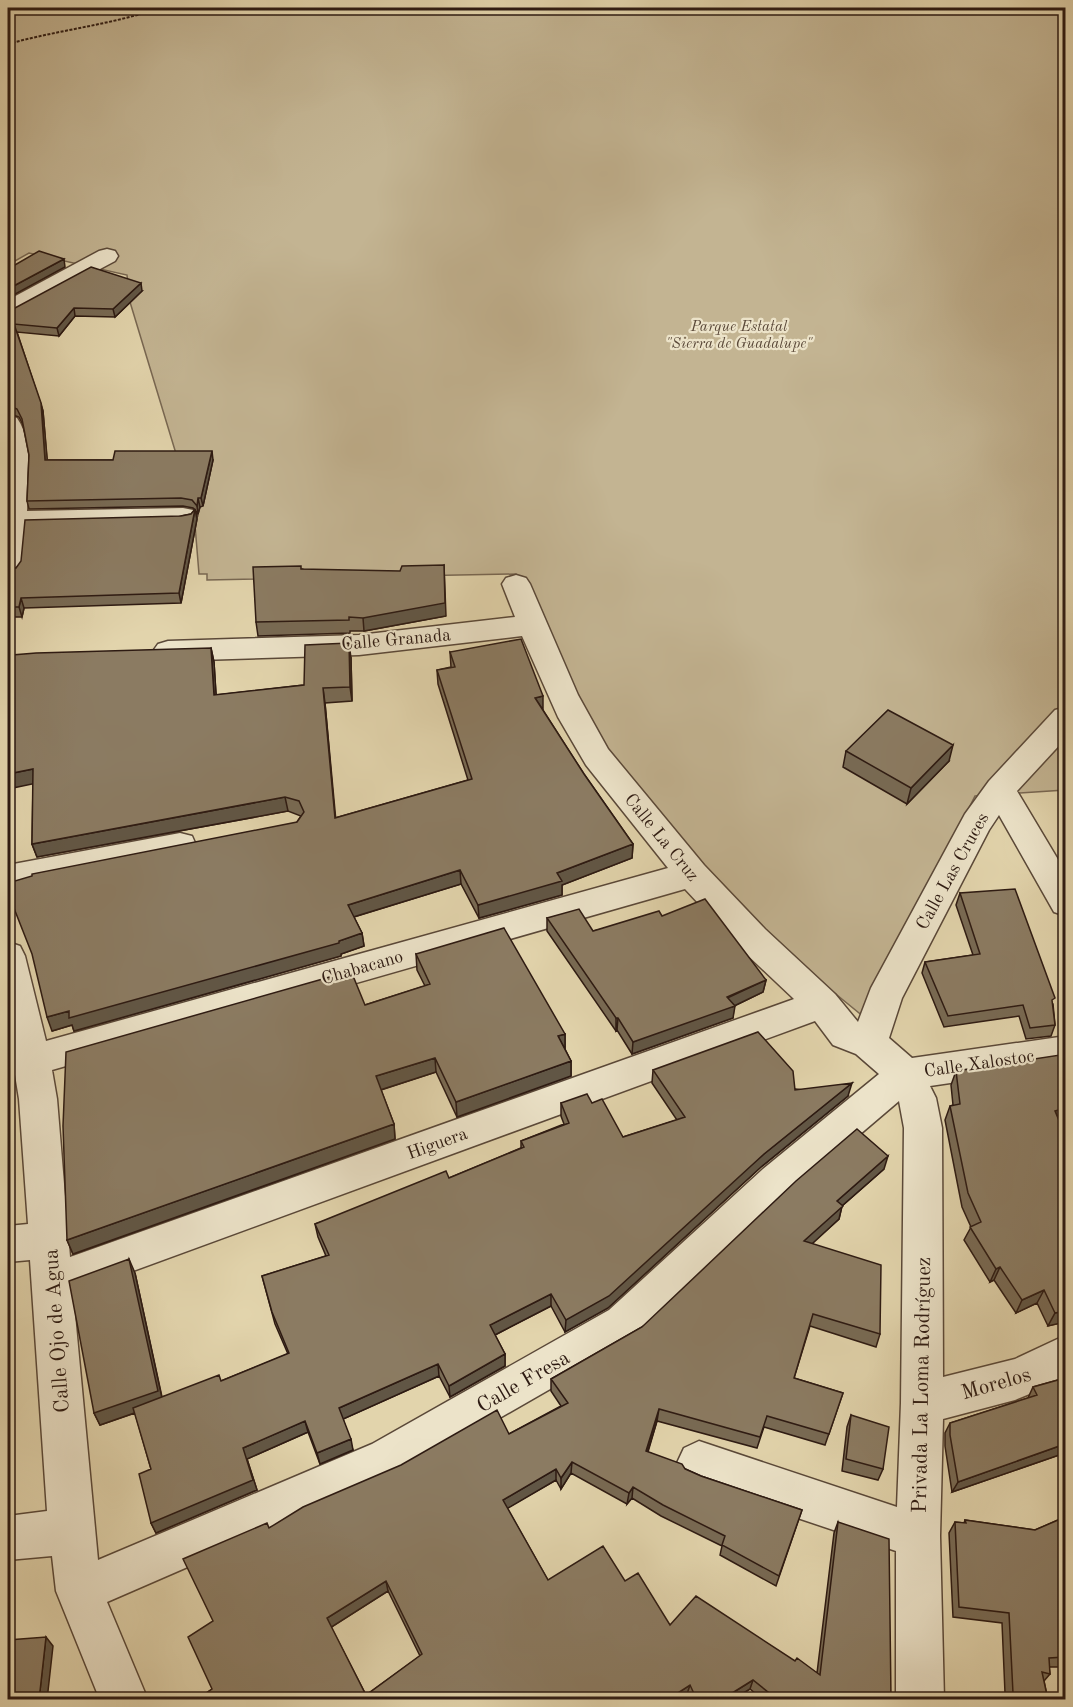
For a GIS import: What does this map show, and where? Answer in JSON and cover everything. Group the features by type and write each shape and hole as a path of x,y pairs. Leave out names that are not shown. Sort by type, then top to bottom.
{"street":[{"path":"8,309 107,256"},
{"path":"8,423 13,448 10,491 12,520 8,570"},
{"path":"12,520 183,516"},
{"name":"Calle La Cruz","path":"516,584 532,625 584,736 692,874 753,939 822,1004 846,1034 869,1042"},
{"name":"Calle Granada","path":"136,652 359,645 532,625"},
{"name":"Calle Las Cruces","path":"869,1042 884,998 976,823 1000,789 1065,717"},
{"path":"1000,789 1065,903"},
{"path":"8,878 206,840"},
{"name":"Chabacano","path":"32,1060 692,874"},
{"name":"Calle Ojo de Agua","path":"8,966 32,1060 38,1099 71,1531 79,1591 124,1700"},
{"name":"Higuera","path":"52,1282 822,1004"},
{"name":"Calle Xalostoc","path":"869,1042 905,1074 1065,1051"},
{"name":"Privada La Loma Rodríguez","path":"905,1074 917,1098 923,1128 922,1403 918,1536 920,1700"},
{"name":"Calle Fresa","path":"79,1591 387,1459 624,1324 777,1181 905,1074"},
{"path":"8,1245 49,1240"},
{"name":"Morelos","path":"922,1403 1014,1381 1050,1366 1065,1355"},
{"path":"699,1463 918,1536"},
{"path":"8,1538 71,1531"}],"path":[{"path":"8,44 33,37 126,20 160,8"}],"green space":[{"name":"Parque Estatal \"Sierra de Guadalupe\"","path":"8,8 1065,8 1065,790 975,796 864,1017 745,920 601,750 516,574 207,580 207,574 199,574 194,513 130,302 127,275 29,253 8,265"}],"building":[{"path":"39,251 64,259 8,289 8,269"},
{"path":"91,267 141,283 113,309 74,308 57,328 14,324 41,403 45,460 113,460 115,451 212,451 197,506 192,500 181,498 27,501 29,455 22,419 17,409 8,405 8,309 15,308"},
{"path":"195,509 179,593 21,598 19,607 8,607 8,570 16,568 21,561 25,520 181,516 191,514"},
{"path":"444,565 445,603 363,618 349,617 349,620 256,622 253,567 301,566 301,569 400,571 402,566"},
{"path":"521,639 543,696 535,698 633,844 557,873 562,881 478,905 460,870 348,905 362,933 339,941 339,943 69,1018 69,1011 47,1017 32,954 8,893 8,883 32,876 32,874 297,822 304,812 299,801 285,797 32,844 33,769 8,774 8,695 12,655 211,648 214,695 304,685 305,645 349,643 350,687 323,688 335,818 472,779 437,670 455,667 450,652"},
{"path":"888,710 953,745 911,788 846,751"},
{"path":"1015,889 1055,998 1052,1000 1055,1025 1030,1028 1023,1005 948,1016 925,962 980,954 960,893"},
{"path":"705,899 766,980 727,997 735,1006 633,1042 547,918 579,909 593,931 659,911 662,916"},
{"path":"504,928 565,1034 558,1036 571,1061 456,1102 435,1058 376,1076 394,1124 67,1240 63,1126 66,1052 351,971 365,1005 430,984 416,954"},
{"path":"758,1032 793,1071 795,1090 852,1083 764,1154 609,1296 566,1320 551,1294 490,1325 505,1354 449,1386 438,1364 339,1408 351,1439 317,1453 305,1421 243,1448 253,1480 151,1523 139,1474 151,1469 133,1408 219,1375 221,1381 289,1353 272,1312 262,1276 329,1255 315,1224 446,1171 449,1178 524,1147 521,1141 569,1123 561,1103 587,1094 592,1103 602,1099 623,1137 685,1117 653,1070"},
{"path":"1060,1055 1065,1108 1055,1111 1065,1135 1065,1311 1055,1313 1044,1290 1022,1300 1000,1267 996,1269 970,1227 981,1222 968,1193 950,1106 960,1104 956,1071"},
{"path":"857,1129 888,1156 837,1201 843,1206 804,1241 881,1265 880,1334 813,1314 794,1378 843,1393 829,1434 767,1416 760,1437 659,1409 646,1451 682,1464 685,1469 701,1476 802,1510 779,1576 722,1545 725,1536 633,1487 629,1493 572,1462 561,1478 556,1469 503,1500 548,1580 603,1546 625,1581 638,1573 670,1625 696,1596 795,1661 797,1658 820,1675 838,1522 889,1539 890,1700 778,1700 753,1680 721,1700 697,1700 690,1685 667,1700 196,1700 212,1689 188,1637 213,1621 183,1559 267,1523 269,1528 303,1507 401,1465 497,1410 509,1434 568,1403 551,1379 642,1327 796,1181","holes":["386,1581 422,1654 366,1695 327,1618"]},
{"path":"129,1259 158,1391 94,1413 69,1281"},
{"path":"1065,1378 1065,1444 958,1482 950,1423 1037,1395 1033,1387"},
{"path":"851,1415 889,1427 883,1469 846,1459"},
{"path":"1065,1517 1065,1657 1049,1658 1050,1674 1042,1672 1048,1700 991,1700 990,1694 1013,1693 1009,1613 959,1607 955,1522 966,1523 965,1520 1035,1530"},
{"path":"46,1637 39,1700 8,1700 8,1640"}]}
